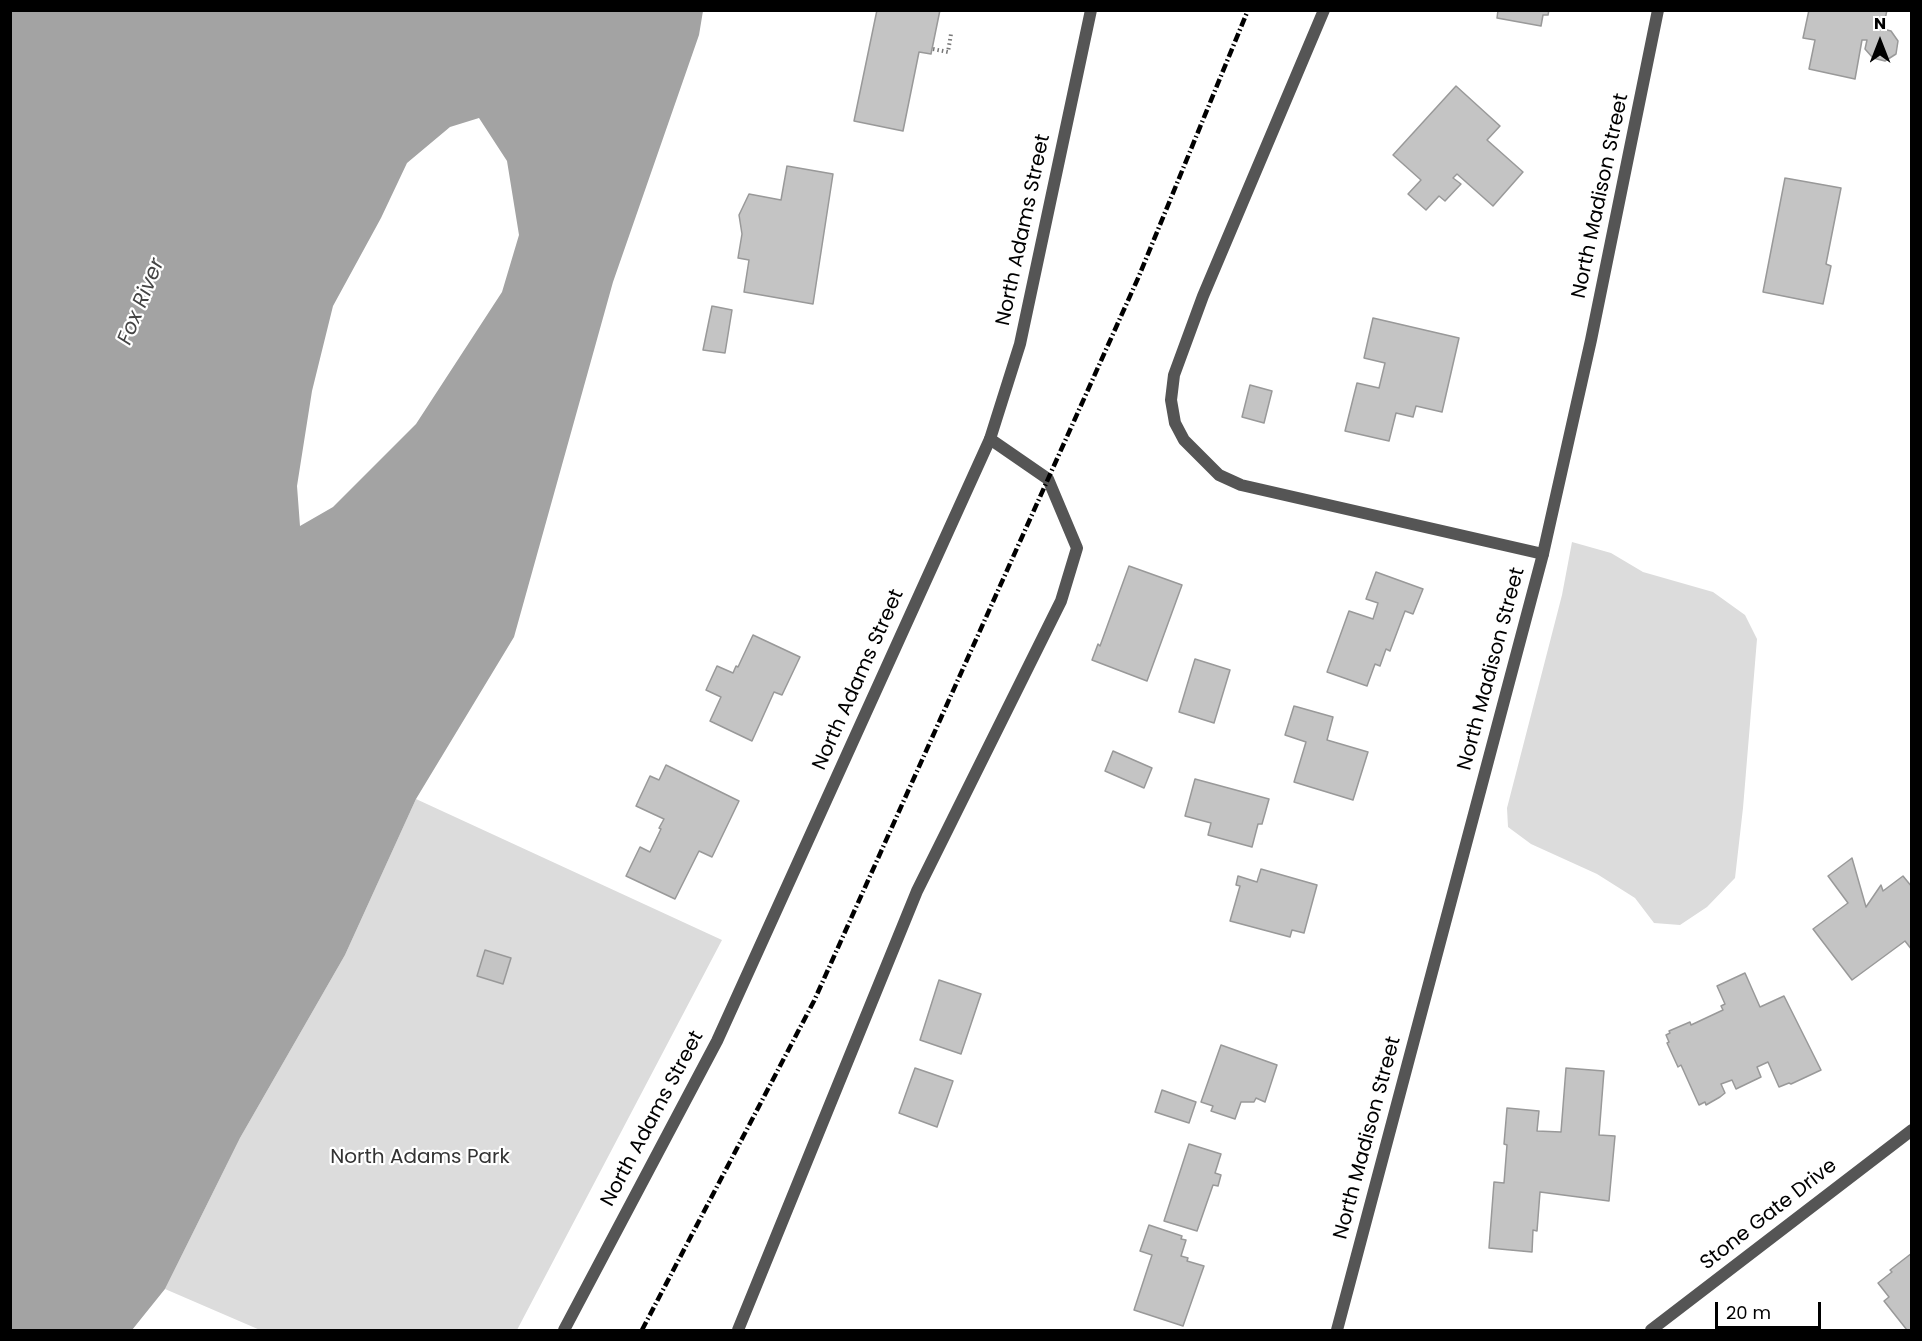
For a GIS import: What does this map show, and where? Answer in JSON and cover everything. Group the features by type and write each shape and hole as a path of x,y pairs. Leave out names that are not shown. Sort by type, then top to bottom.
{"street":[{"name":"North Adams Street","path":"564,1330 717,1041 990,439 1020,344 1091,10"},
{"path":"1324,10 1196,316 1174,375 1171,400 1175,423 1184,440 1219,475 1241,485 1543,554"},
{"name":"North Madison Street","path":"1337,1330 1543,554 1591,340 1658,10"},
{"path":"738,1330 917,891 1060,601 1077,548 1048,479 990,439"},
{"name":"Stone Gate Drive","path":"1651,1330 1911,1130"}],"path":[{"path":"933,49 948,51 951,34"}],"green space":[{"path":"1572,542 1611,553 1643,572 1713,592 1745,615 1757,639 1735,878 1707,907 1680,925 1654,923 1635,898 1597,874 1531,844 1508,827 1507,808 1562,595"},
{"name":"North Adams Park","path":"416,799 722,940 517,1330 260,1330 165,1289 240,1138 345,955"}],"water":[{"name":"Fox River","path":"13,10 703,11 699,35 613,282 514,637 416,799 345,955 240,1138 165,1289 132,1330 11,1330 10,17","holes":["479,118 507,161 519,235 502,292 416,424 333,507 300,526 297,486 312,391 333,306 381,218 407,163 450,127"]}],"building":[{"path":"877,10 940,10 931,54 919,52 903,131 854,121"},
{"path":"1498,10 1549,10 1548,15 1543,15 1541,26 1497,18"},
{"path":"1809,10 1887,10 1883,29 1891,31 1898,41 1896,54 1885,61 1873,58 1865,49 1867,40 1862,40 1855,79 1809,69 1815,40 1803,38"},
{"path":"1456,86 1500,126 1487,140 1523,172 1493,206 1457,174 1453,178 1461,184 1445,201 1439,196 1426,210 1408,194 1421,180 1393,155"},
{"path":"787,166 833,174 813,304 744,292 749,260 738,258 742,234 739,215 749,194 781,200"},
{"path":"1785,178 1841,188 1826,264 1831,266 1823,304 1763,292"},
{"path":"712,306 732,310 725,353 703,350"},
{"path":"1373,318 1459,338 1442,412 1416,406 1413,417 1396,413 1389,441 1345,431 1357,383 1379,388 1385,363 1364,358"},
{"path":"1250,385 1272,391 1264,423 1242,417"},
{"path":"1129,566 1182,585 1147,681 1092,660 1098,644 1100,646"},
{"path":"1376,572 1423,589 1413,614 1405,611 1390,651 1386,649 1380,666 1375,664 1367,686 1327,672 1349,611 1373,619 1378,603 1366,599"},
{"path":"753,635 800,657 782,695 774,692 752,741 710,721 721,697 706,690 717,666 733,673"},
{"path":"1195,659 1230,670 1214,723 1179,712"},
{"path":"1294,706 1333,717 1327,740 1368,752 1353,800 1294,782 1306,742 1285,735"},
{"path":"1113,751 1152,768 1144,788 1105,771"},
{"path":"666,765 739,801 712,857 699,851 675,899 626,876 640,847 650,852 661,829 659,828 664,819 636,806 650,776 659,780"},
{"path":"1195,779 1269,799 1262,824 1258,824 1252,847 1208,835 1211,823 1185,816"},
{"path":"1852,858 1866,907 1881,885 1883,891 1903,876 1912,887 1912,950 1905,941 1852,980 1813,929 1848,903 1828,876"},
{"path":"1261,869 1317,885 1304,933 1292,930 1290,937 1230,921 1240,886 1236,885 1238,876 1257,882"},
{"path":"485,950 511,958 503,984 477,976"},
{"path":"1745,973 1760,1007 1784,996 1821,1070 1779,1087 1768,1062 1757,1067 1761,1077 1736,1089 1732,1080 1721,1084 1725,1093 1706,1105 1705,1102 1699,1105 1681,1065 1678,1067 1667,1043 1669,1042 1666,1035 1670,1033 1669,1031 1690,1022 1691,1025 1723,1010 1721,1006 1725,1004 1717,986"},
{"path":"939,980 981,994 961,1054 920,1040"},
{"path":"1221,1045 1277,1065 1265,1102 1256,1098 1254,1102 1241,1102 1235,1119 1211,1111 1213,1106 1201,1102"},
{"path":"915,1068 953,1081 937,1127 899,1113"},
{"path":"1566,1068 1604,1071 1599,1135 1615,1136 1609,1201 1540,1192 1537,1231 1533,1230 1532,1252 1489,1248 1494,1182 1504,1183 1507,1108 1539,1111 1537,1131 1561,1132"},
{"path":"1162,1090 1196,1102 1189,1123 1155,1112"},
{"path":"1189,1144 1221,1154 1215,1173 1221,1175 1218,1186 1213,1185 1197,1231 1164,1221"},
{"path":"1149,1225 1182,1236 1181,1239 1186,1240 1181,1256 1188,1258 1187,1261 1204,1266 1183,1326 1134,1310 1152,1255 1140,1251"},
{"path":"1912,1253 1912,1330 1907,1330 1884,1301 1889,1297 1878,1283 1892,1272 1890,1270"}],"railway":[{"path":"642,1330 814,1001 1139,276 1248,10"}]}
